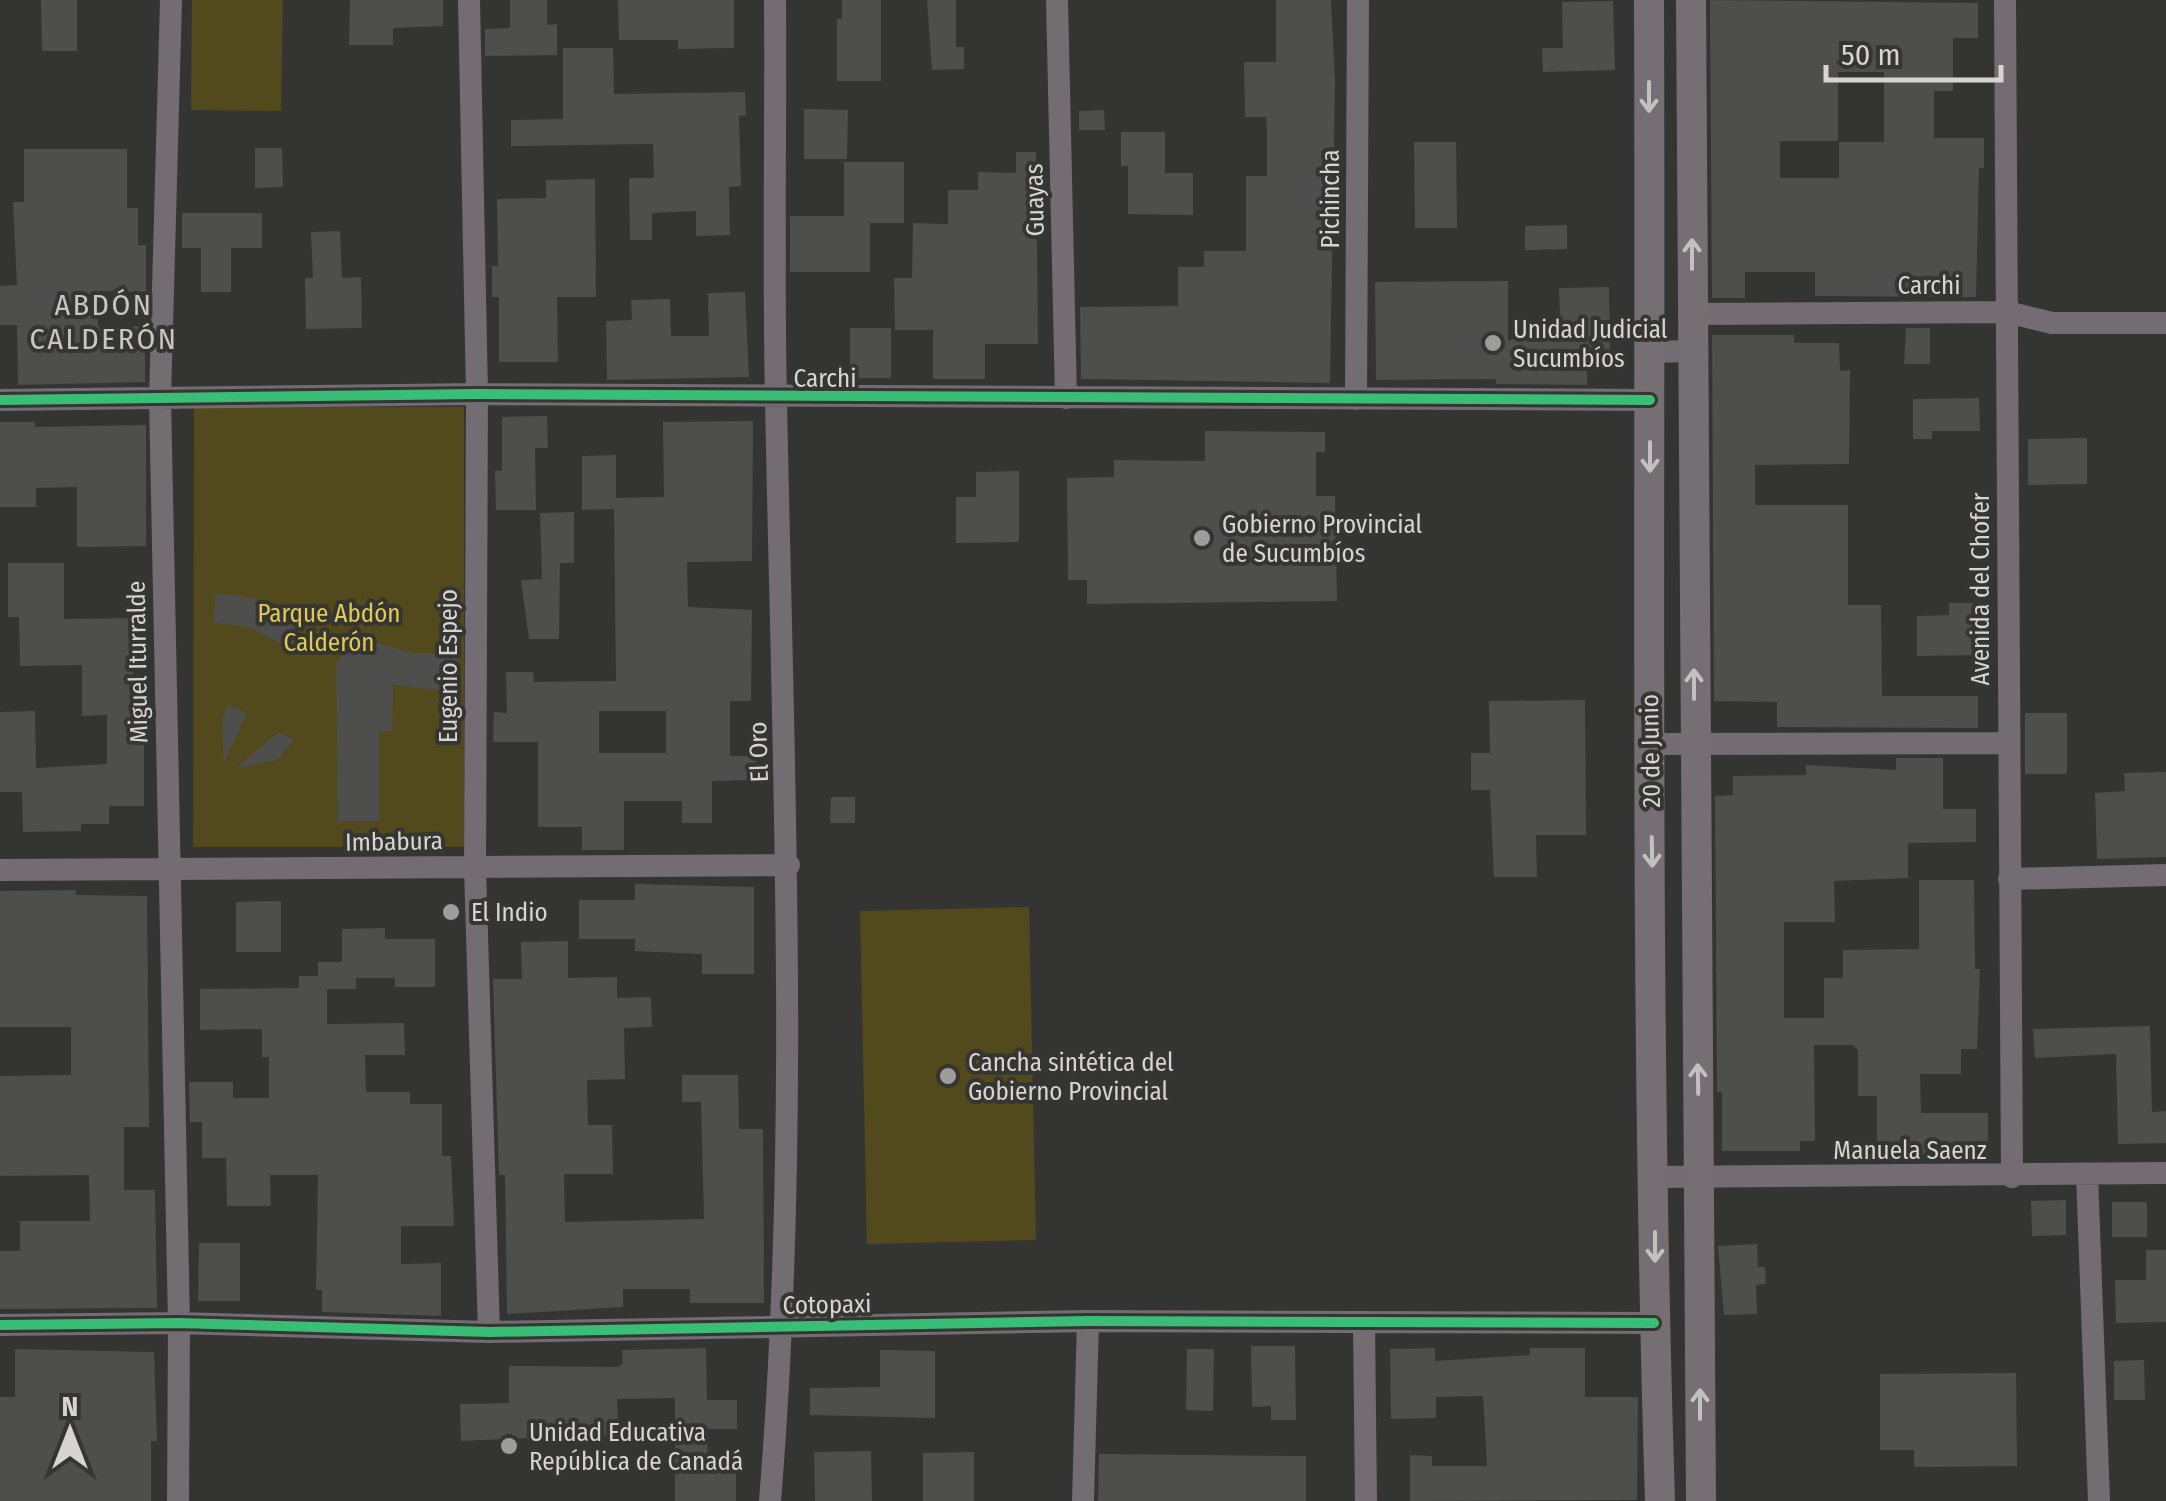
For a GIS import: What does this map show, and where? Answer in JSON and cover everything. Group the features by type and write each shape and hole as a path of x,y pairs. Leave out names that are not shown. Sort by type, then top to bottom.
{"street":[{"name":"Miguel Iturralde","path":"171,0 160,398 179,1322 178,1501"},
{"name":"Eugenio Espejo","path":"469,0 477,394 475,868 489,1332"},
{"name":"El Oro","path":"770,1501 784,1324 788,865 776,398 776,0"},
{"name":"Guayas","path":"1057,0 1066,398"},
{"name":"Pichincha","path":"1356,399 1358,0"},
{"name":"20 de Junio","path":"1648,0 1654,1322 1660,1501"},
{"name":"20 de Junio","path":"1691,0 1701,1501"},
{"name":"Avenida del Chofer","path":"2005,0 2012,1177"},
{"name":"Carchi","path":"1692,314 2006,312 2052,323 2166,323"},
{"path":"1650,352 1692,351"},
{"name":"Carchi","path":"0,400 477,394 1650,400"},
{"path":"1650,744 2008,743"},
{"name":"Imbabura","path":"0,870 788,865"},
{"path":"2009,879 2166,875"},
{"name":"Manuela Saenz","path":"1655,1178 2012,1177 2166,1172"},
{"path":"2087,1174 2099,1501"},
{"path":"1083,1501 1088,1321"},
{"name":"Cotopaxi","path":"0,1325 179,1322 489,1332 1088,1321 1654,1322"},
{"path":"1364,1322 1366,1501"}],"green space":[{"path":"192,0 283,0 281,111 191,110"},
{"name":"Parque Abdón Calderón","path":"194,407 464,407 464,847 193,847"},
{"name":"Cancha sintética del Gobierno Provincial","path":"1029,907 1036,1240 867,1244 860,911"}],"building":[{"path":"41,0 77,0 77,51 42,51"},
{"path":"350,0 443,0 443,26 393,28 393,45 349,45"},
{"path":"510,0 547,0 547,25 557,24 557,55 485,56 485,29 510,28"},
{"path":"618,0 734,0 734,48 678,49 678,40 619,40"},
{"path":"842,0 881,0 881,81 837,81 837,19 842,19"},
{"path":"927,0 956,0 956,47 964,47 964,69 932,70"},
{"path":"1276,0 1331,0 1335,81 1330,383 1081,379 1080,307 1178,306 1178,267 1204,267 1204,251 1246,251 1246,176 1267,176 1267,129 1266,117 1245,117 1244,62 1276,62"},
{"path":"1710,0 1978,3 1978,38 1953,38 1953,91 1934,91 1934,138 1984,138 1984,168 1979,168 1976,297 1815,296 1815,272 1745,272 1745,298 1712,298","holes":["1838,72 1884,72 1884,142 1839,142 1839,178 1780,178 1780,141 1838,141"]},
{"path":"1613,1 1615,70 1543,72 1542,48 1563,48 1562,2"},
{"path":"563,48 613,48 614,94 745,92 746,115 739,116 741,186 729,187 730,235 696,236 696,211 652,213 652,240 630,240 629,178 654,178 653,144 511,146 511,120 563,119"},
{"path":"804,109 848,110 847,159 804,159"},
{"path":"1104,110 1105,130 1079,130 1079,111"},
{"path":"1121,132 1165,132 1165,173 1193,173 1193,215 1128,214 1128,166 1121,166"},
{"path":"1414,142 1456,142 1457,228 1415,228"},
{"path":"255,148 282,148 283,187 255,188"},
{"path":"24,149 127,149 127,208 138,208 138,245 146,245 146,292 97,291 98,327 145,326 145,382 18,385 17,325 0,325 0,286 17,285 13,202 24,202"},
{"path":"1016,152 1036,152 1038,344 985,344 985,379 933,379 933,330 895,330 894,278 912,278 913,223 948,224 948,190 978,190 978,172 1016,173"},
{"path":"844,162 904,162 904,223 870,223 870,272 790,272 790,216 844,216"},
{"path":"595,179 596,297 557,297 558,362 499,362 499,297 492,297 492,266 498,266 497,199 546,198 546,180"},
{"path":"182,213 262,213 262,248 231,248 231,292 201,292 201,248 182,248"},
{"path":"1567,225 1567,249 1525,250 1525,226"},
{"path":"340,231 342,278 361,277 362,328 306,329 305,278 313,278 311,232"},
{"name":"Unidad Judicial Sucumbíos","path":"1508,281 1508,341 1560,317 1559,288 1609,287 1610,354 1587,368 1587,385 1496,384 1496,379 1376,380 1375,282"},
{"path":"745,292 749,377 607,380 606,321 632,320 631,300 670,299 671,336 709,336 708,293"},
{"path":"850,328 891,328 891,378 850,378"},
{"path":"1906,328 1930,328 1930,364 1904,364"},
{"path":"1712,335 1794,335 1794,343 1839,343 1840,371 1850,370 1849,464 1755,465 1755,505 1848,505 1848,605 1881,605 1882,696 1978,696 1978,728 1777,727 1777,702 1714,701"},
{"path":"1979,398 1980,431 1932,431 1932,439 1913,439 1913,399"},
{"path":"547,416 548,448 535,448 536,510 496,510 495,471 502,471 502,417"},
{"path":"753,421 752,561 687,562 688,607 752,610 751,701 730,701 730,756 756,756 756,780 712,781 712,823 682,823 682,801 624,801 624,850 582,850 582,827 538,827 538,742 493,742 494,712 507,713 506,672 533,672 534,682 616,681 614,509 582,510 582,456 616,455 616,498 664,497 663,422","holes":["599,711 666,711 666,753 599,753"]},
{"path":"0,422 35,422 35,427 146,425 146,546 77,547 77,487 36,488 36,507 0,507"},
{"name":"Gobierno Provincial de Sucumbíos","path":"1205,431 1325,432 1325,452 1316,452 1316,496 1335,496 1337,601 1087,604 1087,580 1068,580 1067,478 1114,477 1114,460 1205,461"},
{"path":"2087,438 2087,484 2028,485 2028,439"},
{"path":"1019,471 1019,542 956,543 956,497 976,497 976,472"},
{"path":"574,512 574,563 560,563 559,639 529,639 521,580 542,579 540,513"},
{"path":"8,563 64,563 64,619 144,618 145,664 133,664 134,732 144,732 144,806 109,806 109,824 81,824 81,831 23,832 22,792 0,792 0,712 35,711 36,768 107,764 107,715 82,716 82,665 20,666 19,617 8,617"},
{"path":"216,593 254,598 300,621 290,649 250,628 213,622"},
{"path":"1949,603 1980,603 1981,655 1917,656 1917,616 1949,615"},
{"path":"358,637 412,653 457,653 457,687 436,690 393,685 392,731 379,731 379,821 338,821 336,663"},
{"path":"1585,700 1586,835 1536,835 1537,877 1494,877 1490,790 1471,790 1471,753 1490,753 1489,701"},
{"path":"228,705 247,713 224,763 222,719"},
{"path":"2025,713 2067,713 2067,774 2025,774"},
{"path":"279,732 294,740 277,760 236,768"},
{"path":"1896,758 1943,758 1943,809 1976,809 1976,842 1908,843 1908,878 1834,881 1835,922 1784,922 1784,1018 1824,1018 1824,978 1843,978 1843,950 1919,949 1919,880 1974,880 1975,969 1980,969 1977,1049 1961,1049 1961,1074 1920,1074 1921,1113 1988,1113 1988,1157 1877,1156 1877,1096 1858,1096 1858,1050 1853,1045 1814,1045 1815,1141 1800,1141 1800,1151 1722,1151 1722,1092 1717,1092 1715,796 1733,795 1733,776 1806,775 1806,765 1896,770"},
{"path":"2166,772 2166,857 2097,859 2095,793 2125,791 2124,773"},
{"path":"831,797 855,797 855,823 830,823"},
{"path":"635,884 754,887 754,974 702,974 702,954 635,951 635,939 579,939 579,900 635,900"},
{"path":"76,890 76,895 147,896 149,1127 124,1127 124,1190 155,1190 157,1308 0,1309 0,1251 20,1251 20,1221 90,1221 89,1175 0,1176 0,1076 71,1075 71,1027 0,1027 0,891"},
{"path":"281,901 281,952 236,952 236,902"},
{"path":"385,928 385,939 435,939 435,987 395,987 395,978 356,978 356,989 327,989 327,1024 404,1023 405,1055 365,1055 366,1092 410,1092 410,1104 442,1104 442,1156 451,1156 454,1226 401,1226 401,1264 441,1263 441,1316 322,1312 322,1290 316,1290 318,1175 270,1175 271,1206 227,1206 226,1158 202,1158 202,1122 190,1122 189,1082 233,1082 233,1098 269,1098 269,1057 262,1057 262,1029 200,1030 200,989 299,988 299,976 318,976 318,962 342,962 342,929"},
{"path":"568,941 568,978 617,977 617,998 651,997 652,1027 624,1028 625,1079 587,1080 588,1125 612,1125 613,1174 564,1174 565,1222 704,1219 701,1102 682,1102 682,1075 738,1075 739,1129 763,1129 764,1303 690,1303 690,1289 623,1289 623,1307 507,1314 505,1175 499,1175 493,979 522,979 521,942"},
{"path":"2150,1026 2152,1112 2166,1111 2166,1143 2118,1144 2116,1054 2035,1058 2033,1029"},
{"path":"2066,1200 2066,1235 2032,1236 2031,1201"},
{"path":"2112,1202 2147,1202 2147,1237 2112,1237"},
{"path":"199,1243 240,1243 240,1301 198,1301"},
{"path":"1757,1244 1758,1267 1765,1267 1766,1284 1756,1285 1757,1314 1724,1315 1718,1246"},
{"path":"2146,1250 2166,1250 2166,1322 2116,1323 2115,1280 2146,1280"},
{"path":"1251,1346 1295,1346 1296,1420 1271,1420 1271,1406 1252,1407"},
{"path":"706,1348 707,1400 737,1400 737,1429 707,1429 708,1467 736,1467 736,1501 675,1501 675,1398 617,1399 618,1434 461,1441 460,1404 509,1403 509,1366 618,1367 623,1364 622,1350"},
{"path":"1435,1348 1435,1361 1530,1355 1530,1348 1585,1348 1585,1397 1638,1397 1637,1500 1410,1501 1410,1455 1432,1456 1432,1466 1487,1466 1483,1396 1436,1397 1436,1418 1391,1419 1390,1349"},
{"path":"15,1349 154,1352 157,1441 151,1441 151,1501 0,1501 0,1397 15,1397"},
{"path":"1187,1349 1214,1349 1213,1411 1186,1410"},
{"path":"880,1350 935,1351 935,1418 810,1415 810,1388 880,1387"},
{"path":"2144,1360 2145,1400 2114,1400 2114,1361"},
{"path":"2016,1373 2017,1466 1914,1467 1914,1450 1880,1450 1880,1374"},
{"path":"871,1451 872,1501 815,1501 814,1452"},
{"path":"974,1452 974,1501 923,1501 923,1453"},
{"path":"1099,1454 1306,1456 1306,1501 1098,1501"}],"cycle path":[{"path":"0,400 477,394 1650,400"},
{"path":"0,1325 179,1323 489,1332 1088,1321 1654,1323"}],"place":[{"name":"Unidad Judicial Sucumbíos","path":"1493,343"},
{"name":"Gobierno Provincial de Sucumbíos","path":"1202,538"},
{"name":"El Indio","path":"451,912"},
{"name":"Cancha sintética del Gobierno Provincial","path":"948,1076"},
{"name":"Unidad Educativa República de Canadá","path":"509,1446"}],"district":[{"name":"ABDÓN CALDERÓN","path":"104,322"}]}
